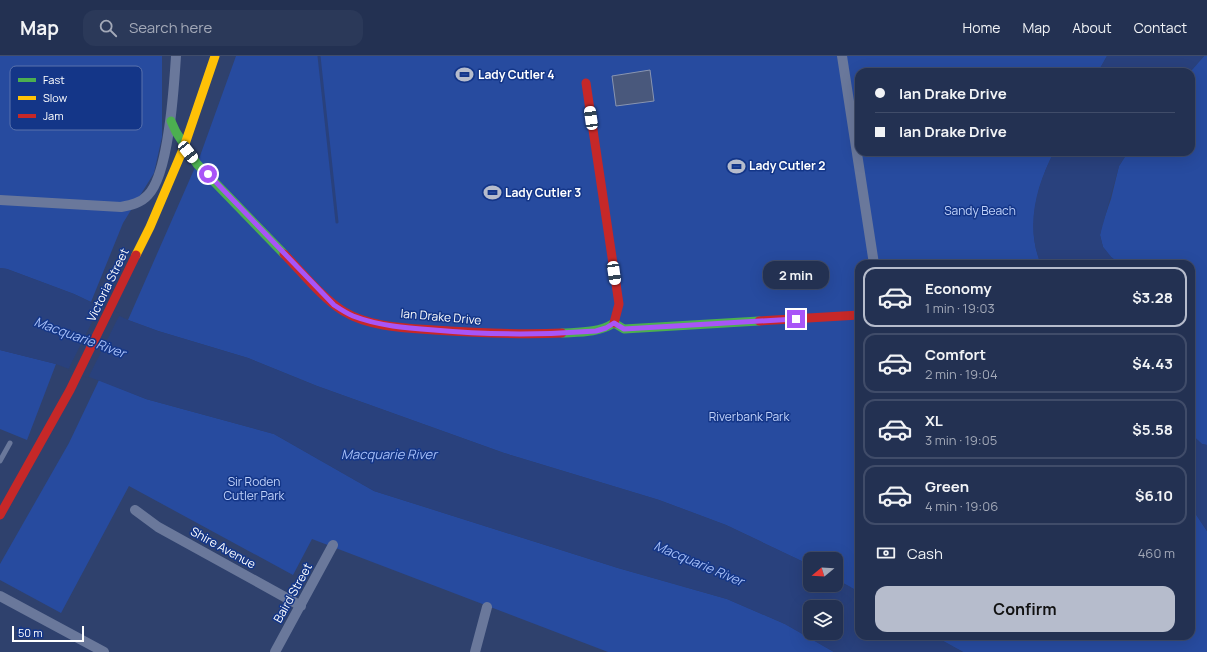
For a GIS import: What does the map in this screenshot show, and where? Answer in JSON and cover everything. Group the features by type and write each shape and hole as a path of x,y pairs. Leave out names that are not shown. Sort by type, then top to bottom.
{"main road":[{"name":"Victoria Street","path":"0,515 70,390 150,227 184,147 215,56"},
{"path":"586,83 619,304 614,323 624,329 855,315"},
{"name":"Ian Drake Drive","path":"171,121 184,145 197,164 334,305 352,315 375,323 403,328 462,333 527,334 583,332 596,331 606,328 614,323"}],"street":[{"path":"0,200 121,207 135,204 148,196 154,188 163,162 171,121 176,56"},
{"path":"842,56 855,140"},
{"path":"857,156 873,260"},
{"name":"Shire Avenue","path":"135,510 158,527 301,606"},
{"name":"Baird Street","path":"275,652 333,546"},
{"path":"0,596 97,651"},
{"path":"475,652 487,607"}],"lane":[{"path":"0,461 10,443"}],"green space":[{"path":"0,56 162,56 162,137 154,173 123,223 91,302 74,294 7,269 0,268"},
{"path":"236,56 1107,56 1100,68 855,68 855,156 1052,156 1038,192 1035,207 1034,236 1036,250 1040,260 855,260 855,590 843,583 843,552 803,552 803,562 726,525 659,500 504,453 317,386 248,358 158,331 128,320 200,156"},
{"path":"1204,56 1207,56 1207,445 1202,444 1195,438 1195,260 1115,260 1103,247 1100,235 1119,166 1125,156 1195,156 1195,68 1194,68"},
{"path":"0,350 56,364 27,440 0,429"},
{"name":"Sir Roden Cutler Park","path":"99,380 146,399 274,434 374,491 618,568 727,599 785,624 803,634 803,640 813,640 834,652 608,652 312,539 293,575 129,486 61,613 0,580 0,564 69,443"},
{"path":"1195,513 1207,531 1207,652 963,652 941,640 1195,640"}],"water":[{"path":"1107,56 1204,56 1194,68 1100,68"},
{"path":"1052,156 1125,156 1119,166 1100,235 1103,247 1115,260 1040,260 1036,250 1033,221 1038,193"},
{"name":"Macquarie River","path":"0,268 7,269 74,294 128,320 158,331 248,358 317,386 504,453 659,500 726,525 803,562 803,592 843,592 843,583 855,590 855,640 941,640 963,652 834,652 813,640 843,640 843,600 803,600 803,634 785,624 727,599 618,568 374,491 274,434 146,399 56,364 0,350"},
{"path":"1195,438 1202,444 1207,445 1207,531 1195,513"}],"pier":[{"path":"101,304 120,314 88,378 68,370"}],"building":[{"path":"650,70 654,101 616,106 612,76"}],"waterway":[{"path":"319,56 337,222"}],"traffic: fast":[{"path":"171,121 176,132 197,164 284,254"},
{"path":"562,333 602,329 614,323 624,329 759,321"}],"traffic: jam":[{"path":"586,83 619,304 614,323"},
{"path":"284,254 335,306 353,316 375,324 482,333 562,333"},
{"path":"0,515 70,390 136,255"},
{"path":"759,321 855,315"}],"traffic: slow":[{"path":"136,255 150,227 184,147 215,56"}],"place":[{"name":"Lady Cutler 4","path":"465,75"},
{"name":"Lady Cutler 2","path":"736,166"},
{"name":"Lady Cutler 3","path":"492,193"}],"route":[{"path":"208,174 334,305 352,315 375,323 403,328 462,333 527,334 596,331 606,328 614,323 624,329 796,319"}],"park label":[{"name":"Sandy Beach","path":"980,211"},
{"name":"Riverbank Park","path":"749,417"}]}
